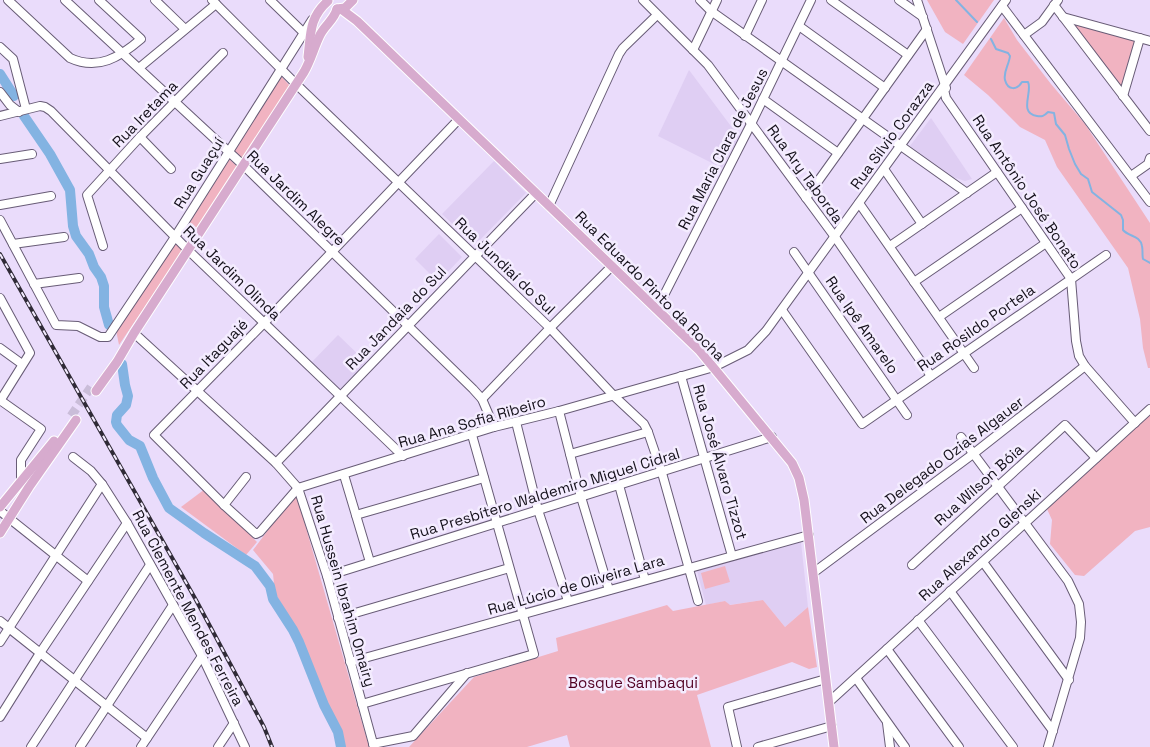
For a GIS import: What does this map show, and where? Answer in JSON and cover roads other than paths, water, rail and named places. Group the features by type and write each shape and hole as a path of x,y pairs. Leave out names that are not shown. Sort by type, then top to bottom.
{"main road":[{"name":"Rua Eduardo Pinto da Rocha","path":"328,0 355,20 657,309 714,367 792,463 800,478 804,500 834,747"},
{"name":"Rua Guaçuí","path":"312,20 328,0"},
{"path":"94,389 113,368 296,84 306,68 324,28 334,18 339,9 349,6 352,1"},
{"path":"334,18 344,16 355,20 352,1"},
{"path":"312,20 313,31 320,36"},
{"path":"306,68 312,20"},
{"path":"0,506 74,418 0,533"}],"street":[{"path":"8,0 70,58 81,62 104,62 124,53 141,39 99,0"},
{"name":"Rua Jardim Alegre","path":"65,0 243,165 482,399 494,428"},
{"path":"155,0 185,29"},
{"path":"270,0 304,33"},
{"name":"Rua Ary Taborda","path":"643,0 708,65 835,237 931,376"},
{"path":"700,0 711,11 745,36 967,193"},
{"path":"693,50 717,0"},
{"path":"745,36 762,0"},
{"name":"Rua Maria Clara de Jesus","path":"657,309 752,124 811,0"},
{"path":"831,0 908,56"},
{"path":"899,0 923,17"},
{"name":"Rua Antônio José Bonato","path":"916,0 953,109 1071,279 1078,356 1135,423"},
{"path":"139,68 214,2"},
{"name":"Rua Jundiaí do Sul","path":"214,2 296,84 550,328 614,396 644,424 662,473 698,601"},
{"path":"1024,34 1042,22 1056,2 1063,16 1150,131"},
{"path":"1004,3 1024,34 1150,202"},
{"name":"Rua Sílvio Corazza","path":"714,367 743,353 762,336 1004,3"},
{"path":"549,206 623,48 657,15"},
{"path":"1063,16 1150,41"},
{"name":"Rua Guaçuí","path":"34,284 55,323 59,326 78,326 106,338 111,334 175,237 312,20"},
{"path":"799,26 885,88"},
{"path":"806,198 927,29"},
{"path":"1123,96 1140,38"},
{"path":"0,47 13,59 22,111"},
{"name":"Rua Iretama","path":"103,246 88,195 140,137 223,53"},
{"path":"0,92 10,106 22,111"},
{"path":"764,99 838,153"},
{"name":"Rua Jardim Olinda","path":"22,111 40,106 53,113 188,250 403,456"},
{"path":"0,116 22,111"},
{"name":"Rua Itaguajé","path":"224,505 154,435 459,119"},
{"path":"140,137 171,169"},
{"path":"0,159 32,154"},
{"path":"1131,176 1148,164 1150,158"},
{"path":"884,169 922,224"},
{"path":"890,246 997,172"},
{"name":"Rua Jandaia do Sul","path":"276,463 536,193"},
{"path":"0,205 51,196"},
{"path":"859,203 974,368"},
{"path":"914,282 1022,208"},
{"path":"0,220 34,284 79,278"},
{"path":"13,244 64,236"},
{"path":"939,317 1046,243"},
{"name":"Rua Ipê Amarelo","path":"794,252 907,415"},
{"name":"Rua Rosildo Portela","path":"782,310 862,424 1106,255"},
{"path":"482,399 612,266"},
{"path":"0,298 30,353 0,400 40,429 21,460 21,481"},
{"name":"Rua Hussein Ibrahim Omairy","path":"134,333 276,463 298,488 327,576 373,746"},
{"path":"0,348 22,364"},
{"name":"Rua Delegado Ozias Algauer","path":"813,574 973,454 1085,366"},
{"name":"Rua Ana Sofia Ribeiro","path":"298,488 494,428 714,367"},
{"name":"Rua José Álvaro Tizzot","path":"681,376 732,556"},
{"name":"Rua Alexandro Glenski","path":"829,702 1150,409"},
{"path":"559,411 581,497 609,590"},
{"path":"516,422 538,510 568,601"},
{"name":"Rua Wilson Bóia","path":"912,565 1065,425 1096,458"},
{"path":"570,454 648,432"},
{"path":"362,704 534,654 472,435"},
{"name":"Rua Presbítero Waldemiro Miguel Cidral","path":"327,576 662,473 772,437"},
{"path":"961,437 1068,581 1079,604 1080,638 1048,747"},
{"name":"Rua Clemente Mendes Ferreira","path":"73,457 91,471 102,484 127,523 202,656 245,747"},
{"path":"344,475 370,562"},
{"path":"246,477 224,505 256,534 260,532 298,488"},
{"path":"356,515 484,478"},
{"path":"0,642 102,484"},
{"path":"619,485 644,580"},
{"path":"0,511 88,581"},
{"path":"0,717 40,653 127,523"},
{"name":"Rua Lúcio de Oliveira Lara","path":"350,662 809,534"},
{"path":"983,562 1068,680"},
{"path":"31,747 150,565"},
{"path":"338,618 509,568"},
{"path":"950,591 1053,731"},
{"path":"80,747 173,605"},
{"path":"918,620 1012,747"},
{"path":"0,621 147,738"},
{"path":"887,649 959,747"},
{"path":"141,747 202,656"},
{"path":"373,746 413,736 466,673"},
{"path":"856,678 905,747"},
{"path":"738,747 728,707 826,679"},
{"path":"886,721 890,747"},
{"path":"218,747 234,723"},
{"path":"758,747 832,726"}],"waterway":[{"path":"956,0 977,22"},
{"path":"991,39 996,49 1008,53 1010,56 1005,74 1006,84 1010,88 1015,88 1022,82 1028,82 1028,111 1037,116 1048,112 1054,113 1056,124 1065,135 1075,164 1081,174 1088,179 1092,192 1121,215 1123,230 1141,242 1143,259 1150,263"},
{"path":"0,74 14,96"},
{"path":"24,116 50,154 70,190 73,226 76,236 89,254 94,267 101,277 104,286 104,307 109,325"},
{"path":"122,364 128,396 126,405 117,415 117,425 129,440 140,446 153,478 169,508 255,566 270,586 273,599 299,642 324,705 338,732 341,747"}],"tunnel":[{"path":"71,416 91,387"}],"railway":[{"path":"0,254 196,600 264,727 272,747"}],"park label":[{"name":"Bosque Sambaqui","path":"633,683"}]}
